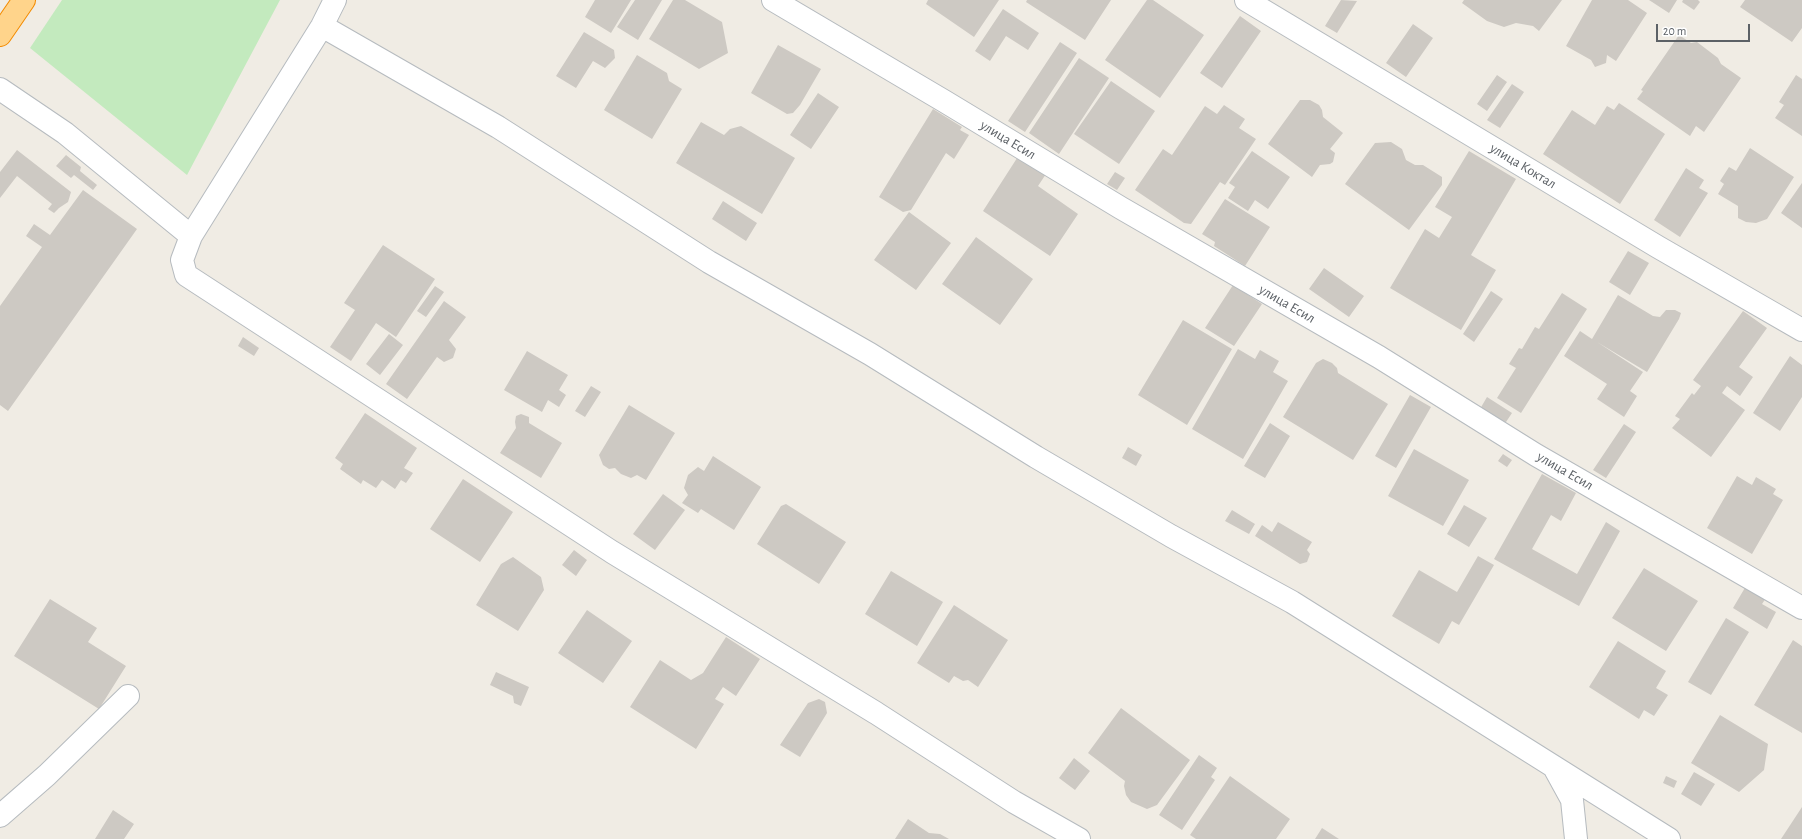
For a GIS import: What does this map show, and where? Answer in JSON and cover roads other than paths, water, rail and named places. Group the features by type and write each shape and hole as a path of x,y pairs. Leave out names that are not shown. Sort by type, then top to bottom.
{"highway":[{"path":"0,35 24,0"}],"street":[{"path":"335,0 322,26 191,236 182,260 186,275 612,552 876,713 1014,802 1079,839"},
{"name":"улица Есил","path":"773,0 1121,208 1379,357 1536,455 1802,608"},
{"name":"улица Коктал","path":"1246,0 1658,247 1802,330"},
{"path":"322,26 498,127 646,220 709,262 870,354 1036,457 1171,536 1292,602 1553,766 1644,832 1669,839"},
{"path":"0,89 65,133 191,236"},
{"path":"0,816 47,775 128,696"},
{"path":"1553,766 1572,800 1576,839"}]}
